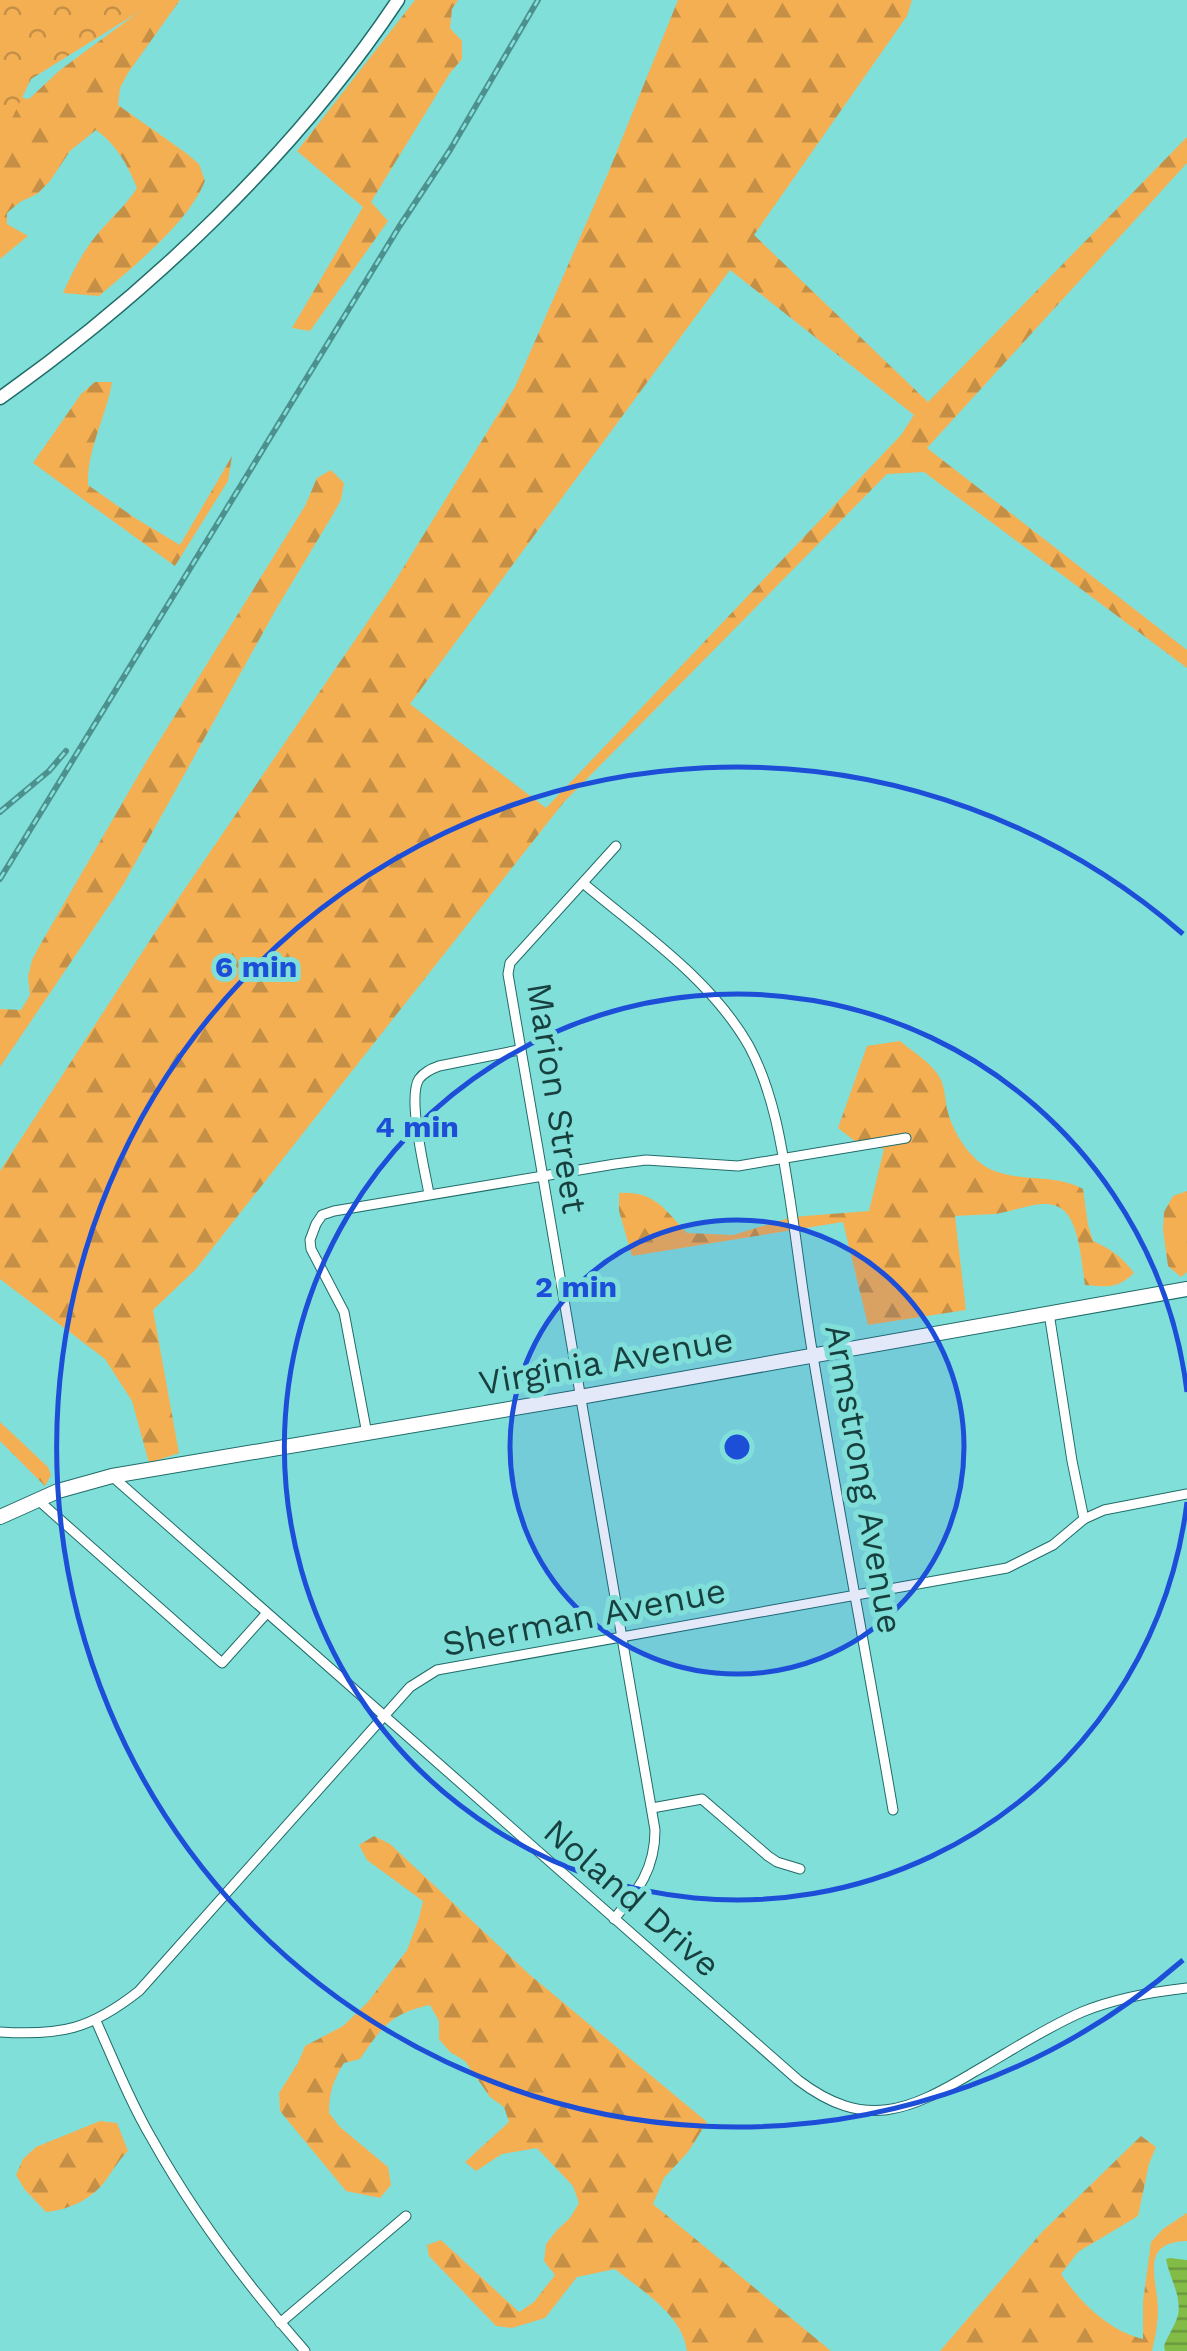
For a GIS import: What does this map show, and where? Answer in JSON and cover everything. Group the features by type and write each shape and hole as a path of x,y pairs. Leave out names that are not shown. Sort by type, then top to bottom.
{"main road":[{"path":"0,398 98,325 166,266 237,196 343,74 398,0"},
{"name":"Virginia Avenue","path":"0,1517 58,1491 112,1476 1187,1288"},
{"name":"Virginia Avenue","path":"0,1529 38,1500"}],"street":[{"name":"Marion Street","path":"614,1919 652,1864 652,1808 508,968 616,846"},
{"name":"Armstrong Avenue","path":"583,883 701,983 736,1025 764,1079 784,1158 813,1356 893,1810"},
{"path":"429,1194 414,1106 418,1080 432,1068 520,1050"},
{"path":"367,1434 348,1326 338,1296 311,1249 312,1231 322,1216 429,1194 646,1160 738,1166 906,1138"},
{"path":"1049,1313 1084,1519"},
{"name":"Noland Drive","path":"112,1476 816,2094 852,2108 888,2110 921,2102 1080,2013 1115,2000 1187,1988"},
{"name":"Sherman Avenue","path":"0,2032 74,2028 96,2021 122,2004 156,1974 410,1686 437,1670 1007,1568 1053,1545 1084,1519 1126,1504 1187,1494"},
{"path":"38,1500 222,1664 266,1614"},
{"path":"652,1808 702,1800 768,1856 800,1869"},
{"path":"96,2021 151,2138 224,2254 305,2351"},
{"path":"280,2323 406,2216"}],"green space":[{"path":"0,0 158,0 31,79 0,143"},
{"path":"155,0 180,0 128,73 120,88 118,105 199,164 205,181 173,228 99,296 63,293 89,245 137,188 121,156 96,130 70,151 37,194 7,213 7,224 28,236 0,259 0,84 10,95 29,99 60,70"},
{"path":"415,0 458,0 452,9 450,28 462,41 462,59 371,202 388,221 310,331 292,328 363,207 297,151"},
{"path":"678,0 912,0 907,16 754,235 928,402 1187,137 1187,163 927,448 1187,650 1187,668 924,472 887,474 564,802 196,1269 153,1310 179,1453 149,1463 132,1401 105,1359 0,1279 0,1171 156,931 392,586 515,387","holes":["730,270 914,415 901,435 546,808 410,704"]},
{"path":"95,382 112,382 90,458 88,485 180,545 232,456 228,481 175,566 33,463 81,394"},
{"path":"331,470 344,483 341,500 123,885 0,1067 0,1009 21,1010 30,995 28,977 40,945 146,762 305,506 317,478"},
{"path":"900,1041 937,1073 952,1124 973,1157 1004,1174 1058,1181 1083,1189 1093,1241 1116,1254 1134,1273 1112,1286 1085,1285 1079,1243 1069,1217 1061,1208 1041,1204 995,1214 955,1216 966,1310 868,1325 843,1222 632,1256 619,1211 619,1193 650,1198 687,1233 733,1235 792,1217 869,1211 884,1149 856,1142 838,1128 867,1046"},
{"path":"1187,1191 1187,1272 1181,1277 1168,1266 1164,1212 1173,1196"},
{"path":"0,1422 48,1467 51,1475 45,1486 0,1441"},
{"path":"374,1836 390,1844 530,1975 707,2122 688,2152 664,2178 653,2204 831,2351 687,2351 684,2338 669,2315 615,2269 577,2277 545,2318 512,2328 496,2326 429,2256 427,2245 441,2240 519,2312 534,2302 555,2275 544,2261 546,2244 579,2203 573,2186 537,2148 502,2154 476,2171 465,2162 509,2122 504,2107 490,2097 465,2061 439,2039 439,2021 430,2005 406,2012 388,2023 360,2059 344,2063 337,2075 329,2113 388,2167 391,2185 380,2198 346,2191 280,2111 279,2093 305,2046 343,2026 368,2002 407,1950 419,1918 423,1901 367,1860 359,1845"},
{"path":"100,2121 117,2123 128,2151 89,2197 64,2209 46,2212 16,2175 23,2159 36,2147"},
{"path":"1141,2136 1156,2147 1138,2216 1078,2252 1061,2274 1096,2314 1143,2339 1143,2302 1151,2242 1187,2213 1187,2241 1172,2243 1156,2255 1158,2315 1152,2351 940,2351 1042,2232"}],"shaded area":[{"path":"1166,2259 1187,2260 1187,2351 1165,2351 1164,2346 1179,2308"}],"railway":[{"path":"0,879 450,150 538,0"},
{"path":"0,812 49,771 66,751"}]}
